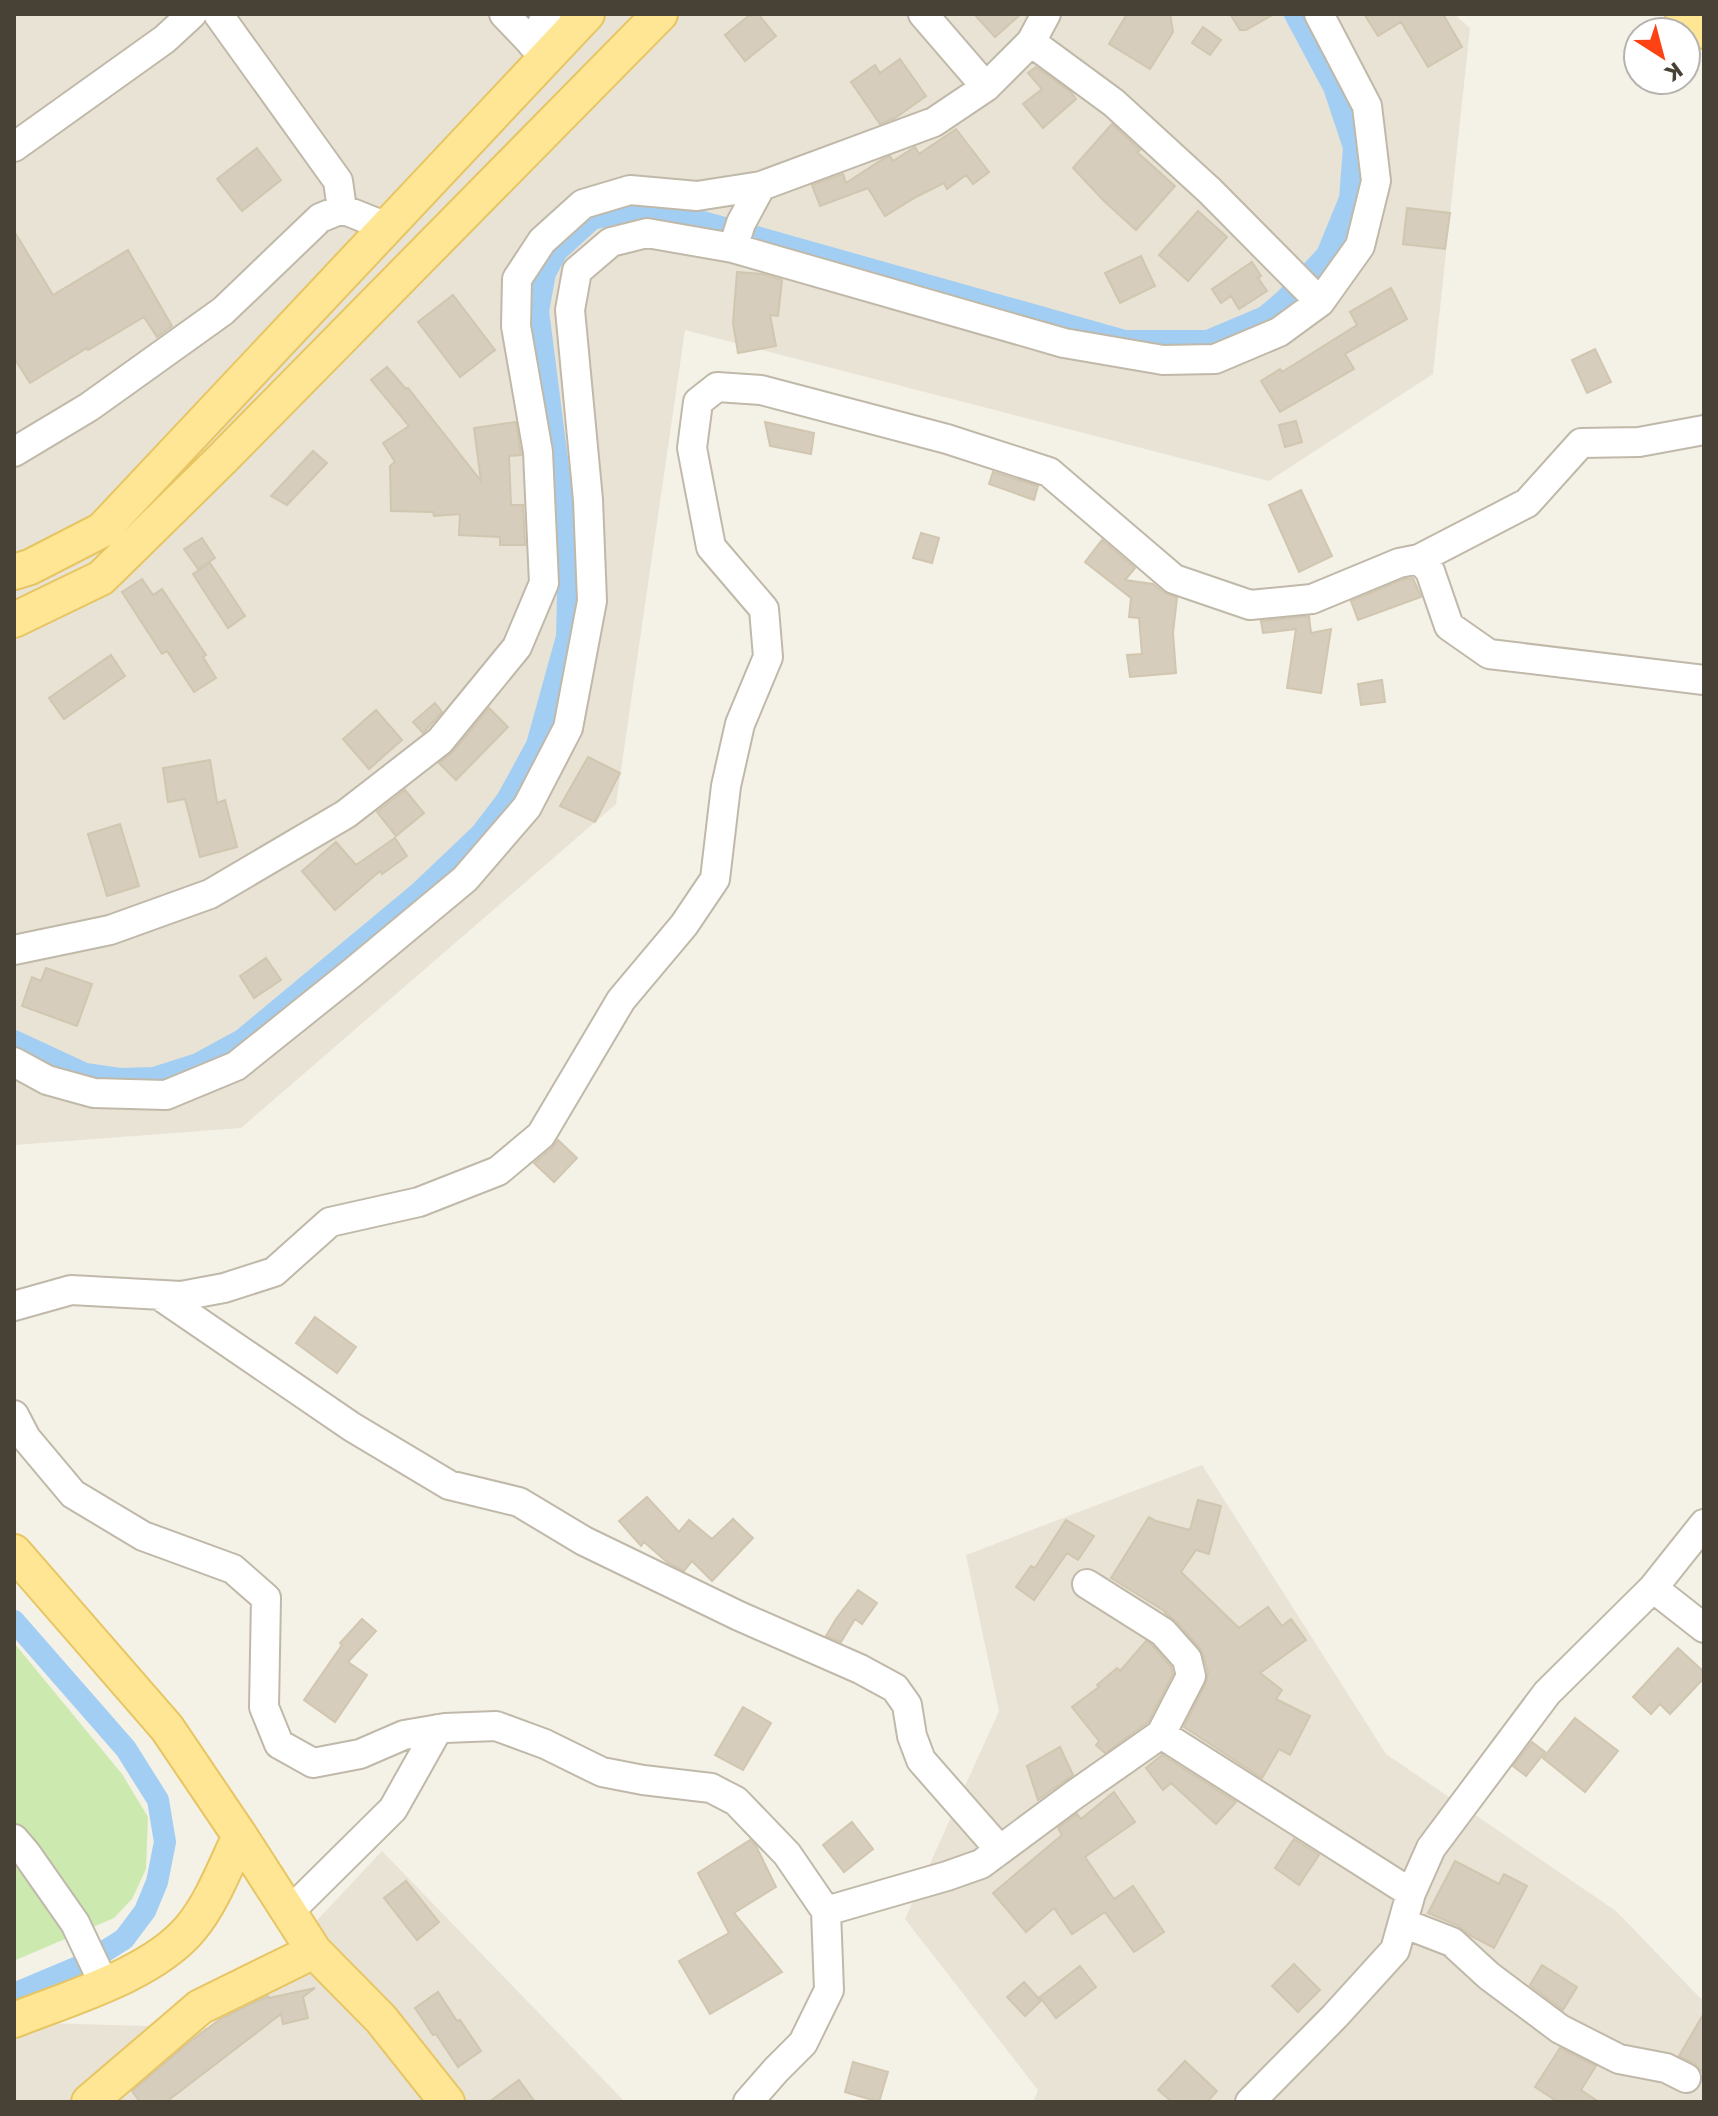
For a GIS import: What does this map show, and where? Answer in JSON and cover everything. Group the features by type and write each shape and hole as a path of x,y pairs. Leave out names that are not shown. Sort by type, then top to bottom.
{"main road":[{"path":"14,572 102,530 387,227 539,51 587,14"},
{"path":"14,620 101,578 660,14"},
{"path":"1683,14 1704,31"},
{"path":"14,1552 167,1728 314,1951 381,2019 447,2102"},
{"path":"14,2020 96,1968 122,1976 165,1952 190,1929 210,1897 240,1836"},
{"path":"89,2102 200,2007 314,1951"}],"street":[{"path":"14,147 165,39 192,14"},
{"path":"218,14 338,181 342,209"},
{"path":"504,14 539,51"},
{"path":"539,51 547,14"},
{"path":"923,14 986,87"},
{"path":"14,950 110,930 210,894 346,814 440,741 517,647 544,583 538,452 516,326 517,279 542,241 583,204 630,190 697,196 761,186 934,122 986,87 1031,42 1046,14"},
{"path":"14,1062 47,1080 94,1093 166,1095 236,1066 465,879 527,807 568,728 592,601 588,500 570,310 577,271 611,242 647,233 736,237 1064,343 1163,360 1215,359 1279,332 1310,291 1360,246 1376,181 1367,106 1319,14"},
{"path":"1031,42 1114,103 1210,191 1310,291"},
{"path":"736,237 761,186"},
{"path":"14,452 89,407 223,311 320,218 342,209 387,227"},
{"path":"14,1306 71,1290 181,1296 224,1288 274,1272 330,1222 419,1202 498,1171 541,1135 621,1000 684,925 715,879 726,786 740,724 768,657 764,609 711,547 692,448 698,402 717,387 761,390 947,439 1049,472 1174,579 1250,605 1312,599 1399,563 1419,559 1527,503 1581,443 1639,442 1704,430"},
{"path":"1419,559 1430,571 1449,626 1489,654 1704,680"},
{"path":"159,1295 352,1427 449,1485 519,1502 584,1541 895,1688 907,1705 912,1736 921,1760 1000,1850"},
{"path":"14,1415 26,1438 73,1494 143,1536 233,1569 266,1598 264,1707 279,1744 313,1763 360,1754 404,1735 438,1729 496,1726 545,1744 602,1772 711,1788 736,1801 787,1854 826,1911 829,1990 803,2043 748,2102"},
{"path":"1250,2102 1395,1950 1411,1893 1431,1848 1547,1693 1653,1588 1704,1524"},
{"path":"826,1911 981,1864 1161,1734 1191,1676 1187,1659 1163,1632 1087,1584"},
{"path":"1653,1588 1704,1628"},
{"path":"289,1912 393,1809 438,1729"},
{"path":"1161,1734 1411,1893"},
{"path":"14,1839 75,1923 96,1968"},
{"path":"1403,1923 1452,1942 1489,1976 1560,2029 1619,2059 1666,2068 1686,2078"}],"shaded area":[{"path":"14,14 1454,14 1470,28 1433,374 1269,481 685,330 616,804 241,1128 14,1145"},
{"path":"1202,1465 1386,1754 1616,1911 1704,2002 1704,2102 1033,2102 1038,2090 905,1919 999,1711 966,1555"},
{"path":"382,1851 625,2102 14,2102 14,1977 43,2023 216,2028"}],"green space":[{"path":"14,1643 122,1774 148,1817 146,1869 132,1899 114,1918 16,1960 14,1957"}],"building":[{"path":"751,14 758,14 776,36 745,61 725,35"},
{"path":"974,14 1021,14 995,37"},
{"path":"1127,14 1170,14 1173,32 1150,69 1109,44"},
{"path":"1230,14 1274,14 1246,30 1240,30"},
{"path":"1364,14 1443,14 1462,47 1428,67 1401,22 1378,36"},
{"path":"1203,27 1221,40 1210,55 1192,43"},
{"path":"900,59 926,96 895,118 880,124 851,82 875,65 880,73"},
{"path":"1036,67 1076,99 1043,128 1023,104 1042,89 1028,73"},
{"path":"1112,124 1140,150 1137,152 1175,186 1136,230 1073,168"},
{"path":"956,129 989,172 973,184 966,175 947,189 944,183 885,216 868,188 820,206 812,185 843,174 846,183 890,156 893,161 915,147 919,154"},
{"path":"257,148 281,180 242,211 217,179"},
{"path":"1407,208 1450,213 1445,249 1403,244"},
{"path":"1198,211 1227,237 1188,281 1159,255"},
{"path":"14,231 53,295 128,250 172,326 157,337 144,317 30,383 14,358"},
{"path":"1141,256 1155,286 1120,303 1105,273"},
{"path":"1252,262 1267,291 1239,309 1231,296 1221,303 1212,289"},
{"path":"737,272 762,274 782,280 778,316 770,315 776,346 738,353 733,323"},
{"path":"1391,288 1407,319 1345,354 1354,369 1280,412 1261,381 1280,369 1282,372 1357,325 1350,312"},
{"path":"453,295 495,350 460,377 418,322"},
{"path":"1595,349 1611,382 1587,393 1572,360"},
{"path":"387,367 408,388 481,481 474,428 516,422 521,455 509,456 511,505 523,505 525,545 500,545 500,537 459,535 460,514 434,516 433,512 391,511 390,466 395,462 383,443 409,426 371,380"},
{"path":"1296,421 1302,442 1285,447 1279,425"},
{"path":"765,422 814,433 811,454 770,446"},
{"path":"313,451 327,463 287,505 271,496"},
{"path":"993,472 1038,486 1034,500 989,484"},
{"path":"1301,490 1332,556 1299,572 1269,505"},
{"path":"921,533 939,538 932,563 913,558"},
{"path":"202,538 215,558 198,569 184,549"},
{"path":"1102,540 1135,568 1125,580 1153,584 1177,598 1173,633 1176,673 1130,677 1127,655 1142,654 1139,618 1129,617 1131,598 1085,562"},
{"path":"210,563 245,616 228,628 193,574"},
{"path":"1413,578 1421,597 1358,620 1351,601"},
{"path":"142,579 153,595 162,589 206,655 203,657 216,678 194,692 167,651 162,654 122,592"},
{"path":"1309,616 1311,633 1331,629 1321,693 1287,688 1296,629 1263,633 1261,621"},
{"path":"111,655 125,676 64,719 49,698"},
{"path":"1382,680 1385,702 1361,705 1358,684"},
{"path":"435,703 442,712 423,733 413,722"},
{"path":"489,708 508,727 456,780 439,763 453,752"},
{"path":"376,710 402,740 369,769 343,739"},
{"path":"588,757 620,773 595,822 560,806"},
{"path":"210,760 217,803 225,800 237,847 200,857 185,799 168,802 163,768"},
{"path":"405,790 424,813 396,836 377,812"},
{"path":"120,824 139,886 107,896 88,834"},
{"path":"395,838 407,856 382,874 380,871 335,910 302,871 336,842 356,865"},
{"path":"266,958 281,980 254,998 240,976"},
{"path":"46,968 92,984 77,1026 22,1006 32,977 41,981"},
{"path":"558,1140 577,1158 554,1182 534,1163"},
{"path":"315,1317 356,1347 337,1373 296,1343"},
{"path":"647,1497 679,1532 689,1520 712,1539 733,1519 753,1538 712,1581 692,1561 684,1571 668,1563 644,1542 641,1546 619,1521"},
{"path":"1198,1500 1221,1506 1209,1554 1196,1550 1181,1572 1239,1628 1268,1607 1282,1626 1291,1619 1306,1640 1260,1673 1282,1690 1276,1699 1310,1716 1290,1755 1279,1749 1262,1778 1184,1727 1206,1683 1208,1672 1203,1654 1166,1612 1111,1578 1149,1517 1190,1530"},
{"path":"1066,1520 1094,1536 1078,1560 1067,1553 1034,1600 1016,1587 1031,1566 1035,1568"},
{"path":"858,1590 877,1603 862,1624 855,1619 841,1642 826,1636 836,1619"},
{"path":"362,1619 376,1631 348,1662 367,1675 335,1722 304,1700 342,1645 340,1643"},
{"path":"1146,1641 1171,1667 1173,1674 1148,1722 1105,1753 1096,1745 1099,1741 1072,1707 1099,1687 1097,1685 1117,1668 1120,1671"},
{"path":"1678,1648 1704,1672 1704,1678 1670,1714 1660,1704 1651,1714 1633,1697"},
{"path":"743,1707 771,1723 743,1770 715,1755"},
{"path":"1575,1718 1618,1751 1585,1792 1543,1758"},
{"path":"1532,1742 1545,1752 1526,1776 1513,1766"},
{"path":"1060,1747 1073,1775 1038,1800 1027,1766"},
{"path":"1162,1755 1236,1802 1216,1824 1171,1783 1163,1790 1146,1768"},
{"path":"1114,1792 1135,1822 1085,1857 1114,1899 1133,1886 1164,1932 1134,1952 1105,1912 1072,1934 1054,1908 1026,1932 993,1893 1062,1835 1058,1828 1077,1814 1081,1819"},
{"path":"852,1822 873,1849 844,1872 823,1845"},
{"path":"1294,1839 1319,1855 1299,1885 1275,1868"},
{"path":"750,1840 776,1887 734,1913 782,1972 710,2014 679,1961 729,1933 698,1873"},
{"path":"1455,1861 1499,1884 1504,1874 1527,1886 1494,1948 1459,1926 1428,1913"},
{"path":"406,1881 439,1922 417,1940 384,1898"},
{"path":"1294,1964 1320,1990 1298,2012 1272,1986"},
{"path":"1542,1965 1577,1987 1563,2010 1530,1985"},
{"path":"1080,1966 1096,1987 1056,2018 1040,1997"},
{"path":"1024,1982 1041,2001 1025,2016 1007,1997"},
{"path":"315,1988 303,1997 308,2018 283,2024 281,2014 166,2102 140,2102 132,2091 220,2019 268,1996"},
{"path":"438,1992 481,2051 458,2067 415,2008"},
{"path":"1704,2013 1704,2074 1694,2063 1679,2056"},
{"path":"1560,2048 1596,2066 1581,2090 1599,2102 1558,2102 1535,2087"},
{"path":"1185,2061 1217,2091 1207,2102 1172,2102 1158,2090"},
{"path":"853,2062 888,2072 879,2102 845,2092"},
{"path":"519,2080 535,2102 489,2102"}],"waterway":[{"path":"14,1041 85,1074 120,1079 154,1078 198,1064 242,1040 419,893 481,834 507,800 537,745 567,637 569,554 538,311 545,273 557,251 592,219 646,206 1125,341 1208,341 1265,317 1285,300 1327,255 1350,199 1354,147 1334,87 1295,14"},
{"path":"14,1621 126,1749 158,1800 165,1842 157,1882 145,1911 124,1939 83,1965 14,1994"}]}
